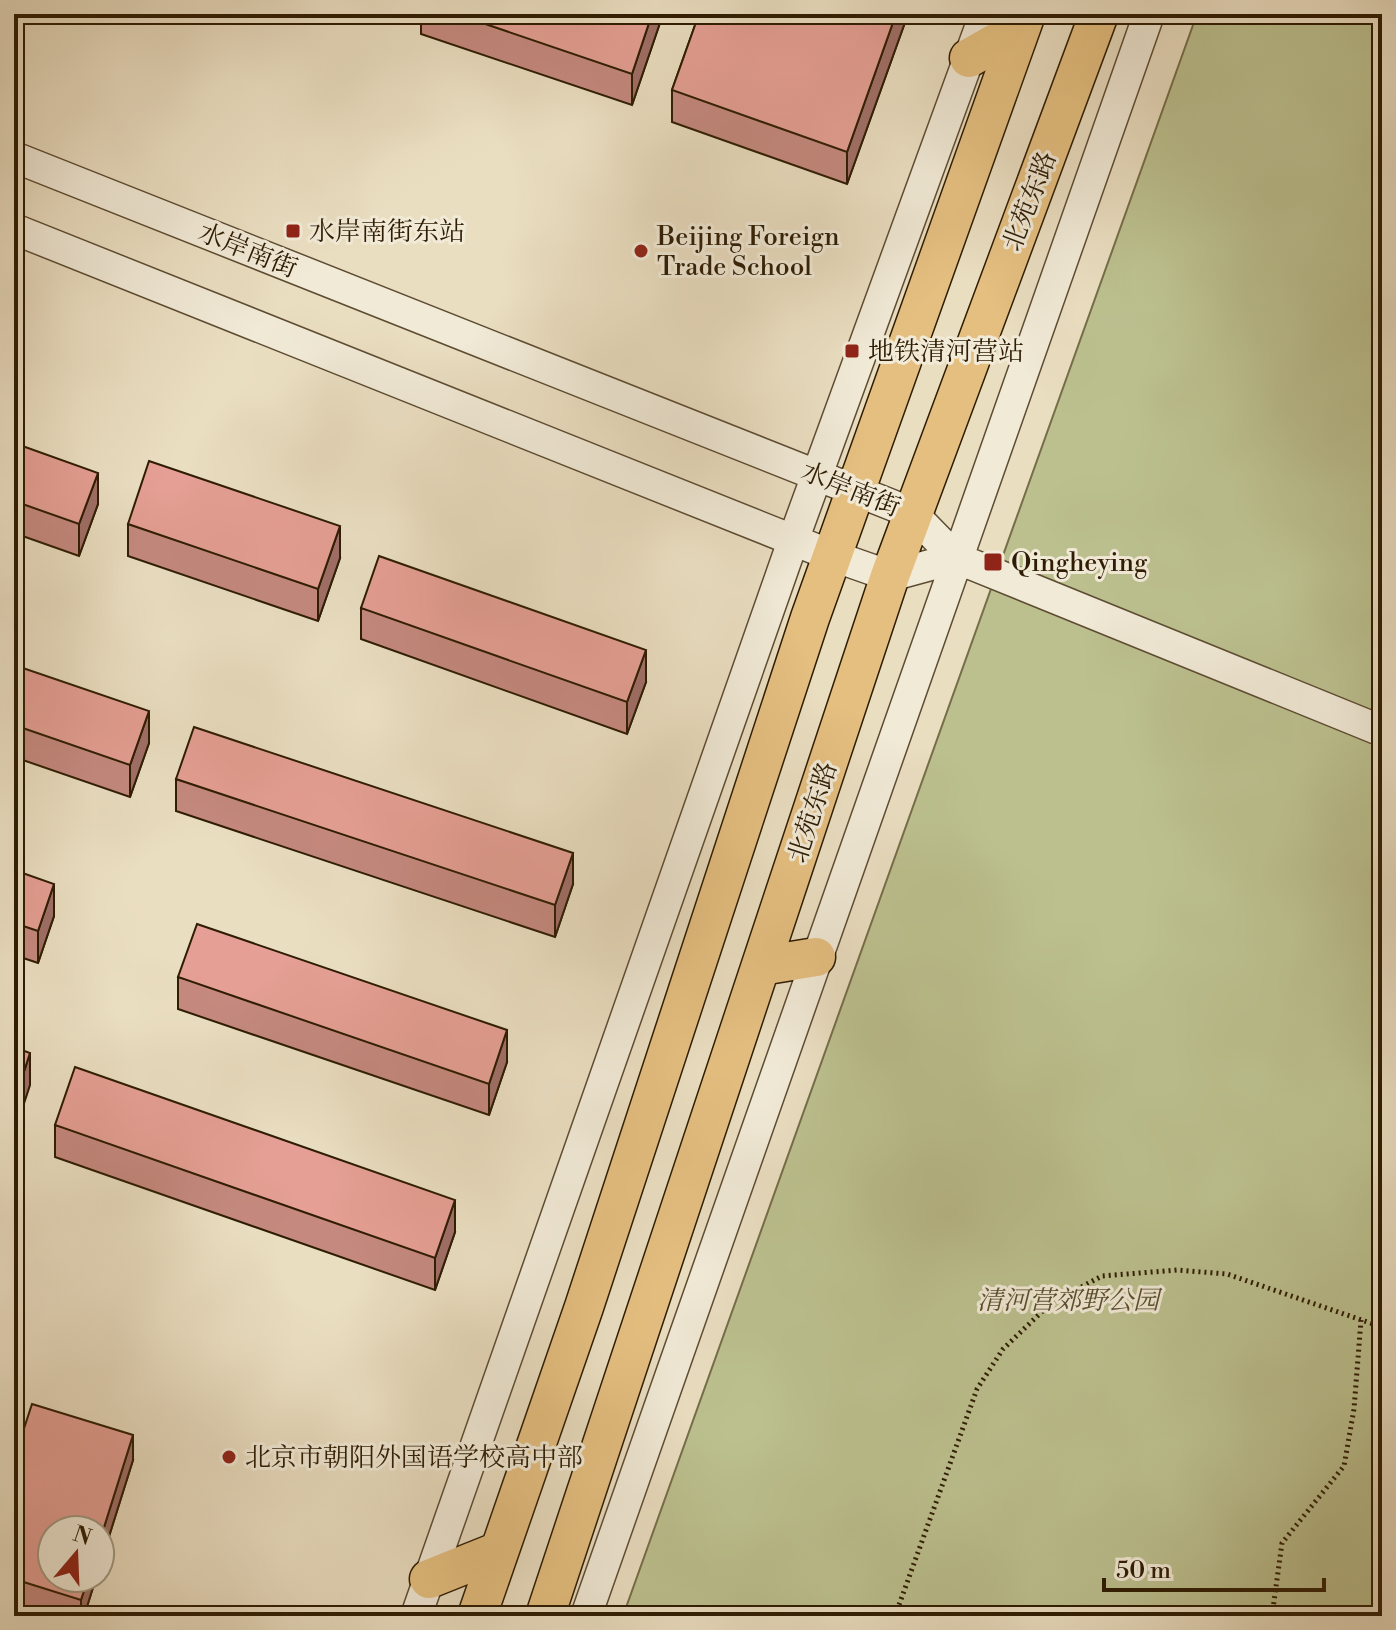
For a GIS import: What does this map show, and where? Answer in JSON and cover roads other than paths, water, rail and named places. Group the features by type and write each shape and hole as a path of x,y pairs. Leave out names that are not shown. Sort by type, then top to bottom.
{"main road":[{"name":"北苑东路","path":"545,1616 890,576 1099,14"},
{"path":"969,58 1023,21"},
{"path":"477,1616 584,1307 833,556 1023,21"},
{"path":"761,966 816,957"},
{"path":"429,1579 499,1551"}],"street":[{"path":"416,1616 794,538 985,14"},
{"path":"586,1616 1149,14"},
{"name":"水岸南街","path":"14,157 912,513 956,558"},
{"path":"14,229 833,556 890,576 956,558 1382,731"}],"place":[{"name":"水岸南街东站","path":"293,231"},
{"name":"Beijing Foreign Trade School","path":"641,251"},
{"name":"地铁清河营站","path":"852,351"},
{"name":"Qingheying","path":"993,562"},
{"name":"北京市朝阳外国语学校高中部","path":"229,1457"}],"park label":[{"name":"清河营郊野公园","path":"1068,1300"}]}
